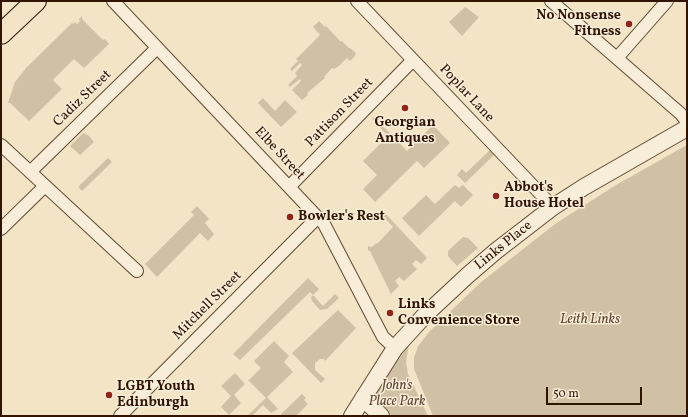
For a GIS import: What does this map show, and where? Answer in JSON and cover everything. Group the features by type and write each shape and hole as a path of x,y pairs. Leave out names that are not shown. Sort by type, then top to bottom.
{"main road":[{"path":"1,34 36,1"}],"street":[{"name":"Elbe Street","path":"112,1 328,229 383,338 395,348"},
{"name":"Poplar Lane","path":"357,1 553,207"},
{"path":"550,1 681,114 687,122"},
{"path":"617,58 667,1"},
{"name":"Cadiz Street","path":"30,172 157,48"},
{"name":"Pattison Street","path":"289,187 413,60"},
{"name":"Links Place","path":"352,416 395,348 444,296 496,251 553,207 584,187 687,128"},
{"path":"1,145 137,271"},
{"path":"1,229 45,186"},
{"name":"Mitchell Street","path":"120,416 318,217"},
{"path":"363,398 381,416"}],"green space":[{"path":"465,7 479,17 462,36 449,22"},
{"path":"82,16 82,19 109,44 84,68 74,59 53,80 62,89 29,121 10,103 8,103 15,82 26,68 72,23 73,24 75,22 77,24"},
{"path":"319,21 325,27 326,26 341,42 342,41 356,53 350,61 347,58 339,66 334,69 332,68 324,77 325,78 307,93 308,95 302,100 292,90 301,81 300,79 290,87 288,85 297,76 295,73 302,65 300,63 292,71 290,69 298,61 296,59 320,35 313,27"},
{"path":"263,98 275,111 285,100 297,112 281,127 258,103"},
{"path":"374,117 407,151 433,125 450,143 424,168 417,161 375,202 363,189 377,175 363,161 388,136 372,119"},
{"path":"83,133 88,135 94,142 80,155 70,146"},
{"name":"Leith Links","path":"687,145 687,416 433,416 414,369 414,358 418,346 430,331 480,283 555,224 616,185"},
{"path":"490,150 495,154 463,185 473,195 461,207 455,201 419,236 402,218 426,195 435,204 455,185 459,188 465,183 457,175 462,169 466,173"},
{"path":"108,158 112,162 82,191 78,187"},
{"path":"197,206 209,219 205,223 214,234 208,241 200,233 157,277 145,264 194,215 191,212"},
{"path":"384,212 427,258 421,264 416,260 412,264 417,269 404,281 399,277 395,281 399,286 391,294 370,251 368,250 368,246 372,247 376,243 377,244 393,227 381,214"},
{"path":"463,237 468,238 478,248 457,266 448,256 448,251"},
{"path":"308,278 319,289 313,295 310,292 240,360 233,354"},
{"path":"335,294 339,298 327,309 320,310 312,301 311,297 313,295 323,306"},
{"path":"338,310 356,328 325,361 324,359 320,359 315,363 315,370 325,379 321,383 292,353"},
{"path":"274,341 289,356 284,362 293,372 267,397 278,409 271,413 263,405 252,416 247,416 266,398 249,381 247,382 261,368 254,361"},
{"name":"John's Place Park","path":"409,344 406,362 408,374 428,416 392,416 373,396"},
{"path":"235,373 245,384 234,395 241,403 229,415 221,407 231,396 221,386"},
{"path":"302,394 306,398 304,400 308,404 296,416 282,416 281,414"}],"place":[{"name":"No Nonsense Fitness","path":"629,24"},
{"name":"Georgian Antiques","path":"405,108"},
{"name":"Abbot's House Hotel","path":"496,196"},
{"name":"Bowler's Rest","path":"290,217"},
{"name":"Links Convenience Store","path":"390,313"},
{"name":"LGBT Youth Edinburgh","path":"109,395"}]}
